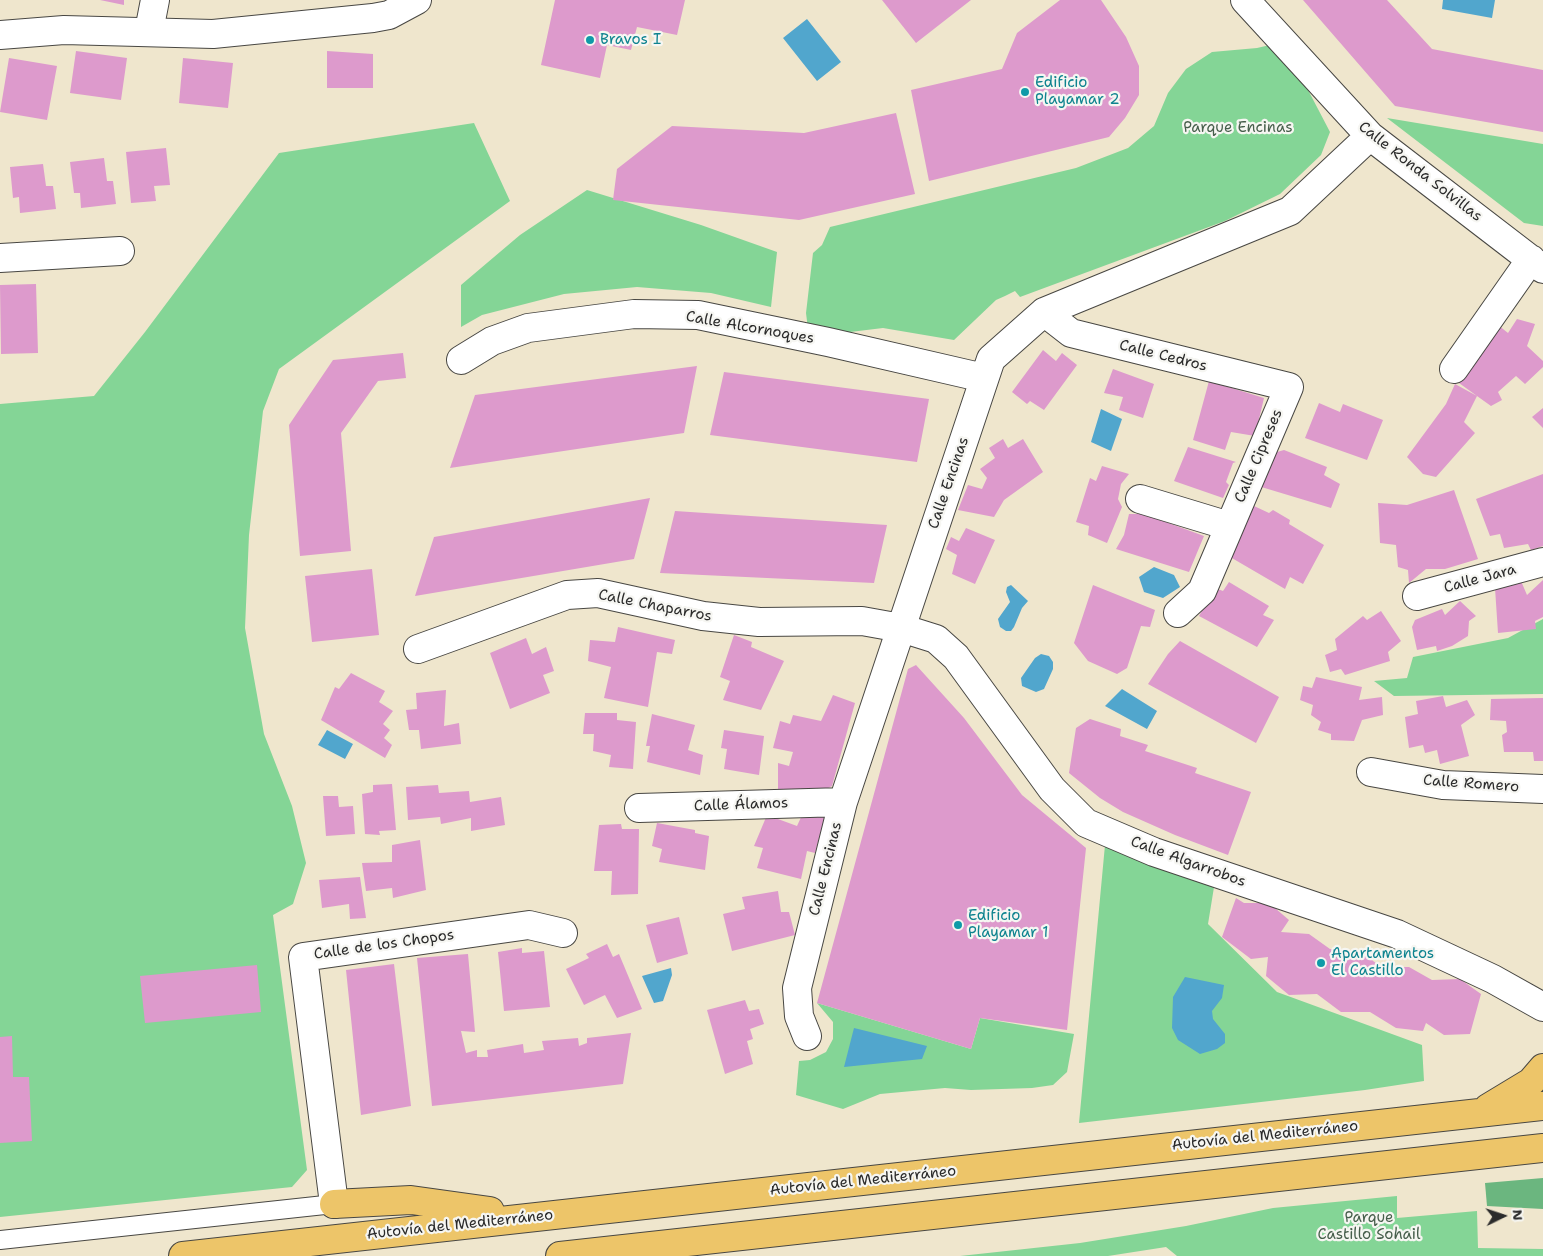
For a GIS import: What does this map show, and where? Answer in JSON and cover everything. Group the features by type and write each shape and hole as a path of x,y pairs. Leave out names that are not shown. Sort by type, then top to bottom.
{"highway":[{"path":"1482,1111 1531,1082 1543,1068"},
{"name":"Autovía del Mediterráneo","path":"183,1256 1482,1111 1543,1106"},
{"path":"560,1256 1543,1148"},
{"path":"334,1204 410,1200 528,1217"},
{"path":"698,1256 736,1236"}],"street":[{"path":"149,31 155,0"},
{"path":"0,35 64,30 213,34 373,18 389,15 417,0"},
{"name":"Calle Ronda Solvillas","path":"1245,0 1370,136 1537,264"},
{"name":"Calle Encinas","path":"807,1036 799,1016 797,988 843,802 991,360 1044,312 1290,211 1370,136"},
{"path":"0,258 120,251"},
{"path":"1454,369 1537,264"},
{"name":"Calle Cedros","path":"1044,312 1071,333 1289,386"},
{"name":"Calle Alcornoques","path":"461,360 492,341 528,328 634,314 698,316 828,342 984,378"},
{"name":"Calle Cipreses","path":"1178,613 1202,591 1289,386"},
{"path":"1140,498 1229,526"},
{"name":"Calle Jara","path":"1417,596 1543,562"},
{"name":"Calle Chaparros","path":"418,649 567,595 598,593 703,616 759,622 862,621 901,628"},
{"name":"Calle Algarrobos","path":"901,628 936,640 956,657 1052,789 1086,823 1154,852 1397,934 1493,979 1543,1007"},
{"name":"Calle Romero","path":"1371,772 1443,785 1543,789"},
{"name":"Calle Álamos","path":"639,808 843,802"},
{"name":"Calle de los Chopos","path":"334,1204 303,957 529,925 563,933"}],"lane":[{"path":"0,1240 334,1204"}],"green space":[{"name":"Parque Encinas","path":"1283,42 1330,132 1321,155 1280,194 1225,221 1020,297 1015,291 996,300 954,340 883,328 809,337 806,313 813,253 822,245 830,227 1076,168 1128,148 1154,126 1168,93 1186,69 1212,52 1257,48"},
{"path":"1387,118 1543,144 1543,226 1524,223"},
{"path":"474,123 510,201 279,369 263,411 249,535 245,628 264,734 292,806 306,863 293,904 273,915 307,1170 292,1187 0,1217 0,404 94,396 145,332 279,153"},
{"path":"587,190 701,225 777,252 771,307 711,293 637,287 564,294 482,315 461,327 461,285 520,235"},
{"path":"1543,619 1543,694 1394,696 1374,681 1407,678 1413,657 1508,638"},
{"path":"1105,845 1215,881 1208,924 1277,992 1422,1045 1424,1081 1365,1090 1079,1123"},
{"path":"817,1003 971,1049 980,1018 1074,1034 1067,1072 1053,1085 1032,1088 971,1090 945,1088 880,1094 843,1109 796,1095 799,1061 810,1060 826,1052 833,1039 833,1022"},
{"path":"1543,1178 1543,1209 1487,1206 1485,1183"},
{"name":"Parque Castillo Sohail","path":"1397,1196 1397,1218 1477,1211 1478,1248 1543,1249 1543,1256 1177,1256 1166,1247 1108,1256 960,1256 1080,1243 1186,1226 1273,1208"}],"water":[{"path":"1443,0 1495,0 1492,18 1442,9"},
{"path":"807,19 841,62 817,81 783,38"},
{"path":"1101,409 1122,419 1111,451 1091,442"},
{"path":"1154,567 1174,575 1180,587 1163,598 1144,592 1139,577"},
{"path":"1011,585 1028,601 1022,608 1014,627 1011,631 1006,631 1000,627 998,619 1010,602 1006,592 1007,587"},
{"path":"1041,654 1049,656 1053,662 1053,669 1044,689 1036,692 1022,686 1021,678 1035,658"},
{"path":"1122,689 1157,711 1147,729 1105,706"},
{"path":"327,730 353,744 345,759 318,745"},
{"path":"671,968 672,975 663,1001 654,1003 642,976"},
{"path":"1185,977 1224,985 1222,998 1212,1011 1213,1019 1225,1034 1225,1043 1217,1049 1200,1054 1178,1040 1172,1028 1173,997"},
{"path":"854,1028 927,1046 922,1059 844,1067"}],"building":[{"path":"100,0 124,0 124,5"},
{"name":"Bravos I","path":"555,0 685,0 677,35 637,27 631,50 607,45 600,78 541,65"},
{"path":"882,0 971,0 916,43"},
{"name":"Edificio Playamar 2","path":"1060,0 1101,0 1126,37 1139,66 1139,95 1125,118 1109,137 929,181 911,90 1002,69 1017,33"},
{"path":"1303,0 1387,0 1432,49 1543,70 1543,132 1395,106"},
{"path":"76,51 127,58 121,100 70,93"},
{"path":"327,51 373,54 373,88 327,88"},
{"path":"9,58 57,66 47,120 0,112"},
{"path":"183,58 233,63 228,108 179,103"},
{"path":"896,113 915,194 799,220 613,200 617,169 672,126 804,133"},
{"path":"166,148 170,185 154,186 156,201 131,203 126,152"},
{"path":"104,158 107,181 113,181 116,204 81,208 80,193 74,193 70,162"},
{"path":"43,164 46,186 53,186 56,209 20,213 19,197 13,198 10,167"},
{"path":"36,284 38,353 1,354 0,285"},
{"path":"1517,319 1535,324 1527,346 1543,361 1543,367 1525,384 1516,376 1498,392 1502,400 1491,406 1459,383 1498,325 1508,333"},
{"path":"1043,350 1056,361 1062,353 1077,365 1044,410 1030,401 1027,404 1012,392"},
{"path":"403,353 406,378 378,381 341,433 351,551 300,556 289,425 333,360"},
{"path":"697,366 684,433 450,468 475,395"},
{"path":"1113,369 1154,384 1143,418 1119,410 1123,397 1104,393"},
{"path":"724,372 929,399 917,462 710,435"},
{"path":"1209,381 1264,398 1255,436 1231,432 1225,450 1193,440"},
{"path":"1455,384 1477,396 1464,422 1475,433 1436,477 1423,474 1407,457 1446,404"},
{"path":"1319,403 1340,412 1343,404 1383,420 1367,460 1305,438"},
{"path":"1543,408 1543,428 1532,417"},
{"path":"1003,439 1008,448 1023,439 1043,472 1004,500 994,517 958,510 968,485 982,489 987,478 980,469 995,458 989,448"},
{"path":"1188,447 1236,462 1233,463 1226,482 1229,485 1223,498 1174,481"},
{"path":"1284,450 1327,467 1324,475 1340,484 1331,508 1258,486 1270,454"},
{"path":"1102,466 1129,474 1121,484 1118,499 1122,507 1107,543 1088,535 1089,526 1076,522 1090,478 1096,481"},
{"path":"1543,474 1543,546 1531,550 1528,544 1504,548 1500,534 1490,536 1476,499"},
{"path":"1454,490 1478,559 1445,569 1426,569 1409,583 1408,570 1398,567 1396,545 1380,543 1378,503 1407,505"},
{"path":"650,498 634,559 415,596 434,537"},
{"path":"1254,506 1269,513 1273,510 1290,520 1289,524 1324,545 1303,584 1290,577 1285,589 1225,554"},
{"path":"675,511 887,525 874,583 660,573"},
{"path":"1129,514 1144,514 1204,536 1189,572 1116,549 1124,535"},
{"path":"966,528 995,540 975,584 952,574 957,555 946,549 951,537 959,541"},
{"path":"372,569 379,635 312,642 305,576"},
{"path":"1543,580 1543,617 1535,621 1536,629 1498,633 1495,588 1521,581 1527,595"},
{"path":"1229,582 1269,606 1263,615 1274,620 1257,647 1199,616 1215,588 1223,591"},
{"path":"1093,585 1155,610 1150,627 1141,626 1127,668 1117,674 1088,661 1074,643"},
{"path":"1460,601 1476,616 1469,621 1468,636 1452,646 1437,651 1436,646 1417,650 1412,627 1415,620 1442,609 1445,615"},
{"path":"1381,611 1401,641 1388,652 1390,661 1345,675 1341,669 1330,672 1325,655 1337,650 1335,639 1363,616 1367,620"},
{"path":"618,627 675,640 672,654 657,652 648,707 604,698 611,667 588,661 590,640 615,642"},
{"path":"734,635 752,642 751,647 784,661 761,710 723,700 730,681 720,677"},
{"path":"526,638 532,654 546,647 554,671 543,675 550,693 510,709 490,653"},
{"path":"1180,641 1279,697 1256,743 1148,684 1168,654"},
{"name":"Edificio Playamar 1","path":"916,665 964,718 1022,795 1086,848 1067,1030 980,1018 971,1049 817,1003 908,669"},
{"path":"351,673 385,691 379,702 393,711 383,724 390,730 384,738 392,745 385,758 321,720 335,687 339,689"},
{"path":"1316,677 1362,687 1359,700 1382,697 1383,715 1362,720 1354,741 1331,740 1331,734 1318,730 1321,722 1311,715 1313,705 1300,700 1303,686 1312,688"},
{"path":"446,690 444,726 459,723 461,744 421,749 419,730 409,730 406,710 417,709 416,693"},
{"path":"833,695 855,703 832,786 819,793 778,794 778,763 789,766 793,752 773,748 780,721 790,724 793,715 821,721"},
{"path":"1443,696 1446,707 1467,700 1475,715 1461,725 1469,756 1440,764 1437,750 1425,753 1423,745 1409,748 1405,717 1418,714 1416,701"},
{"path":"1543,698 1543,761 1534,761 1533,752 1504,752 1502,735 1507,732 1506,721 1490,720 1491,699"},
{"path":"585,713 617,713 617,720 636,722 633,769 609,767 611,755 593,751 594,734 583,734"},
{"path":"652,714 695,725 688,750 703,755 700,775 647,762 650,746 646,746"},
{"path":"1090,719 1121,729 1120,736 1148,745 1145,751 1197,768 1195,773 1251,792 1228,855 1175,835 1123,812 1100,798 1069,773 1076,728"},
{"path":"724,730 764,736 759,775 724,769 727,749 721,748"},
{"path":"392,784 396,830 379,831 380,835 365,834 362,794 373,792 373,785"},
{"path":"438,785 439,793 469,791 470,802 501,797 505,825 471,831 471,818 441,824 440,817 408,820 406,787"},
{"path":"323,796 338,796 339,807 353,806 355,834 326,836"},
{"path":"803,813 825,816 815,853 807,851 801,879 757,868 763,848 754,846 767,815 797,826"},
{"path":"657,823 695,830 695,833 709,836 705,870 659,862 662,849 652,846"},
{"path":"621,824 622,829 639,829 638,894 611,895 612,871 594,871 599,825"},
{"path":"420,840 426,890 393,898 392,888 366,891 362,863 392,862 392,845"},
{"path":"360,877 366,918 350,919 349,904 322,908 319,880"},
{"path":"778,891 781,912 789,912 795,935 732,951 723,914 745,909 742,897"},
{"name":"Apartamentos El Castillo","path":"1236,898 1244,903 1269,903 1289,920 1281,932 1309,934 1330,949 1360,951 1381,967 1409,967 1432,980 1460,979 1481,994 1470,1034 1444,1035 1426,1023 1423,1031 1396,1028 1370,1012 1341,1012 1317,994 1289,995 1266,976 1268,957 1251,959 1222,937"},
{"path":"679,917 688,954 657,963 646,925"},
{"path":"607,944 613,957 619,954 642,1009 617,1018 605,995 584,1005 566,969 589,958 586,954"},
{"path":"522,948 522,953 544,951 550,1007 504,1011 498,952"},
{"path":"468,954 475,1032 461,1031 466,1053 477,1050 477,1057 488,1057 487,1050 523,1044 524,1053 544,1050 542,1041 578,1038 579,1046 587,1043 587,1038 631,1033 623,1084 432,1106 417,958"},
{"path":"394,964 411,1106 361,1115 346,970"},
{"path":"257,965 261,1012 145,1023 140,976"},
{"path":"745,1000 749,1011 759,1009 764,1024 750,1029 753,1039 747,1041 753,1064 725,1074 707,1010"},
{"path":"12,1036 13,1077 29,1077 32,1141 0,1143 0,1037"}],"place":[{"name":"Bravos I","path":"590,40"},
{"name":"Edificio Playamar 2","path":"1025,92"},
{"name":"Edificio Playamar 1","path":"958,925"},
{"name":"Apartamentos El Castillo","path":"1321,963"}]}
